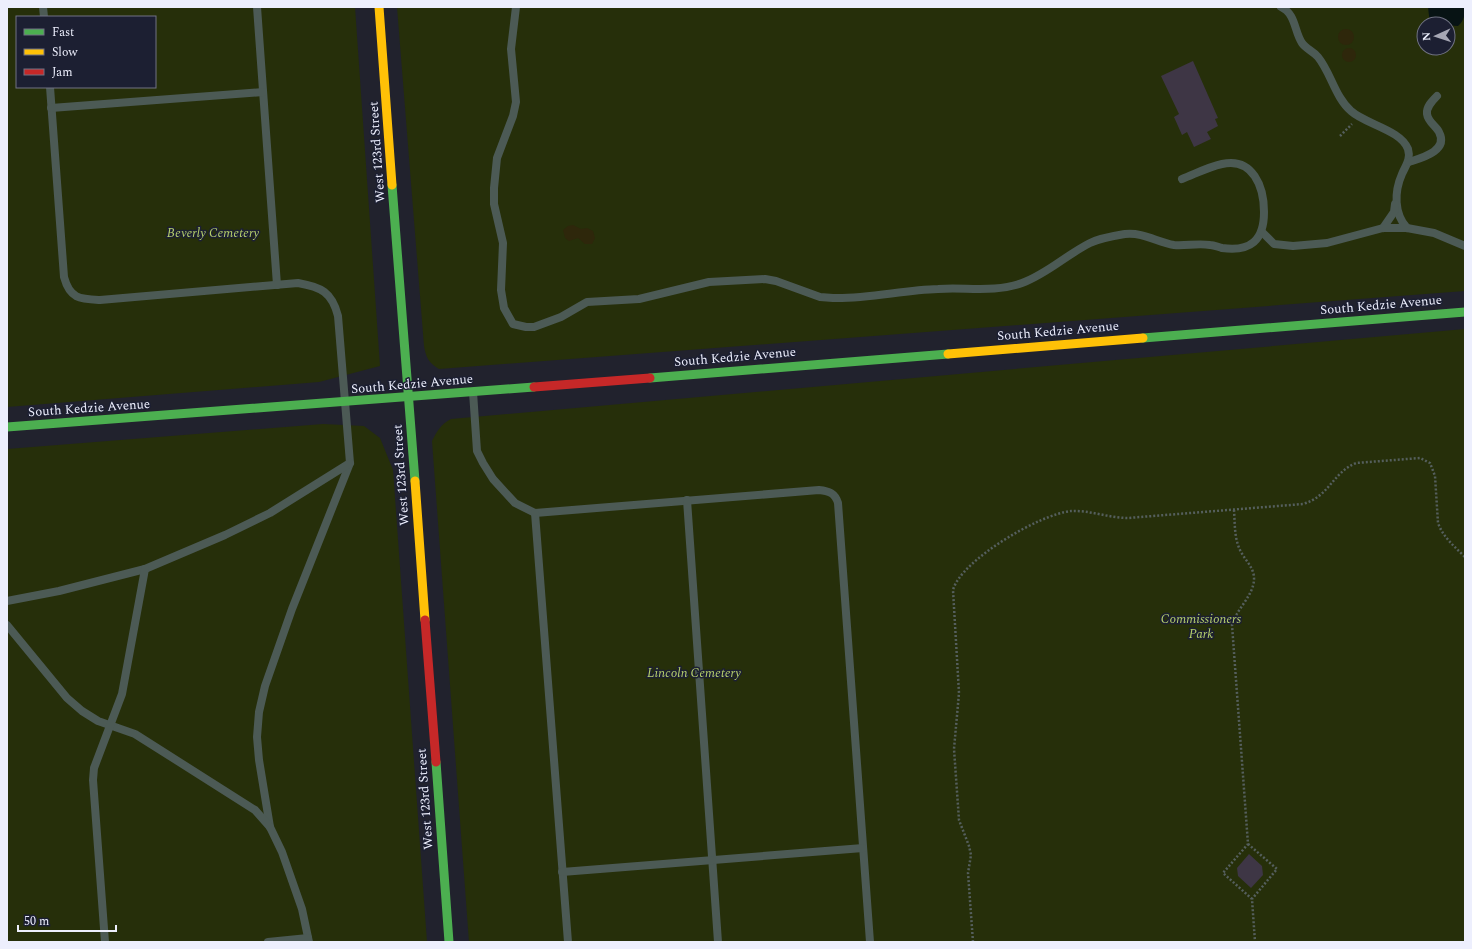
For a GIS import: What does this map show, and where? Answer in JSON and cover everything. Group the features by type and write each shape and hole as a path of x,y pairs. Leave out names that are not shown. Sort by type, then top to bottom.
{"main road":[{"name":"West 123rd Street","path":"379,7 449,942"},
{"name":"South Kedzie Avenue","path":"7,427 473,392 1465,312"}],"lane":[{"path":"257,7 277,285"},
{"path":"516,7 511,49 516,102 513,116 497,158 494,196 503,243 501,277 504,308 513,324 519,326 534,327 561,317 587,302 639,299 709,282 765,279 776,281 820,297 833,298 938,289 996,289 1022,283 1035,277 1080,249 1101,239 1137,234 1176,245 1205,244 1231,248 1241,247 1254,242 1262,232 1264,213 1262,188 1253,174 1245,168 1237,164 1222,164 1182,179"},
{"path":"1282,7 1291,15 1302,44 1317,56 1323,64 1344,103 1351,112 1398,136 1405,142 1409,155 1409,162 1401,175 1394,212 1383,228"},
{"path":"50,88 64,277 67,288 74,296 85,300 100,300 298,283 314,286 327,294 335,305 338,316 350,463 281,637 265,686 259,712 257,737 259,760 270,827 292,878 302,909 308,940 268,942"},
{"path":"51,108 263,92"},
{"path":"1409,162 1424,157 1433,152 1439,146 1441,139 1440,133 1427,114 1427,108 1437,96"},
{"path":"1396,200 1398,214 1402,222 1408,228"},
{"path":"1262,232 1274,244 1293,246 1327,243 1383,228 1408,228 1434,232 1465,246"},
{"path":"473,392 478,450 482,463 497,485 516,503 535,513 819,490 832,493 836,497 839,510 870,942"},
{"path":"7,601 59,591 145,569 225,535 270,512 350,463"},
{"path":"687,500 718,942"},
{"path":"535,513 568,942"},
{"path":"105,942 93,780 94,768 112,725 122,694 145,569"},
{"path":"7,625 67,698 82,711 98,721 135,734 235,796 255,810 270,827"},
{"path":"562,872 863,848"}],"path":[{"path":"1340,136 1359,116"},
{"path":"973,942 968,873 971,855 968,841 959,820 954,749 959,693 953,590 958,578 996,545 1013,534 1060,513 1072,511 1110,517 1128,518 1303,504 1320,498 1338,475 1349,466 1356,463 1420,458 1430,463 1433,468 1435,476 1438,523 1443,535 1465,557"},
{"path":"1234,510 1237,540 1240,550 1252,571 1254,578 1246,599 1235,616 1232,625 1248,844 1223,873 1252,899"},
{"path":"1248,844 1277,869 1252,899 1255,942"}],"green space":[{"name":"Beverly Cemetery","path":"7,7 355,7 380,366 319,382 7,407"},
{"path":"397,7 1465,7 1465,291 439,369 428,360 424,346"},
{"path":"1465,329 1465,942 469,942 432,441 440,428 451,419"},
{"path":"323,424 364,426 380,438 393,470 427,942 7,942 7,449"}],"sand":[{"path":"1346,29 1353,34 1354,37 1349,44 1346,45 1339,40 1338,37 1343,30"},
{"path":"1346,48 1352,48 1356,52 1356,58 1352,62 1346,62 1342,58 1342,52"},
{"path":"573,225 581,229 587,228 593,231 595,238 592,244 585,244 578,238 569,241 565,238 563,230 568,226"}],"shaded area":[{"path":"1428,7 1465,7 1464,17 1458,26 1456,26 1456,16 1429,16"}],"building":[{"path":"1193,61 1218,118 1215,119 1218,126 1207,132 1211,139 1194,147 1187,132 1182,135 1174,117 1179,114 1161,76"},
{"path":"1249,854 1262,866 1263,875 1251,888 1238,876 1237,868"}],"traffic: fast":[{"path":"392,185 415,481"},
{"path":"1143,338 1465,312"},
{"path":"650,378 948,354"},
{"path":"7,427 534,387"},
{"path":"436,762 449,942"}],"traffic: slow":[{"path":"379,7 392,185"},
{"path":"948,354 1143,338"},
{"path":"415,481 425,620"}],"traffic: jam":[{"path":"534,387 650,378"},
{"path":"425,620 436,762"}],"park label":[{"name":"Commissioners Park","path":"1201,626"},
{"name":"Lincoln Cemetery","path":"694,673"}]}
